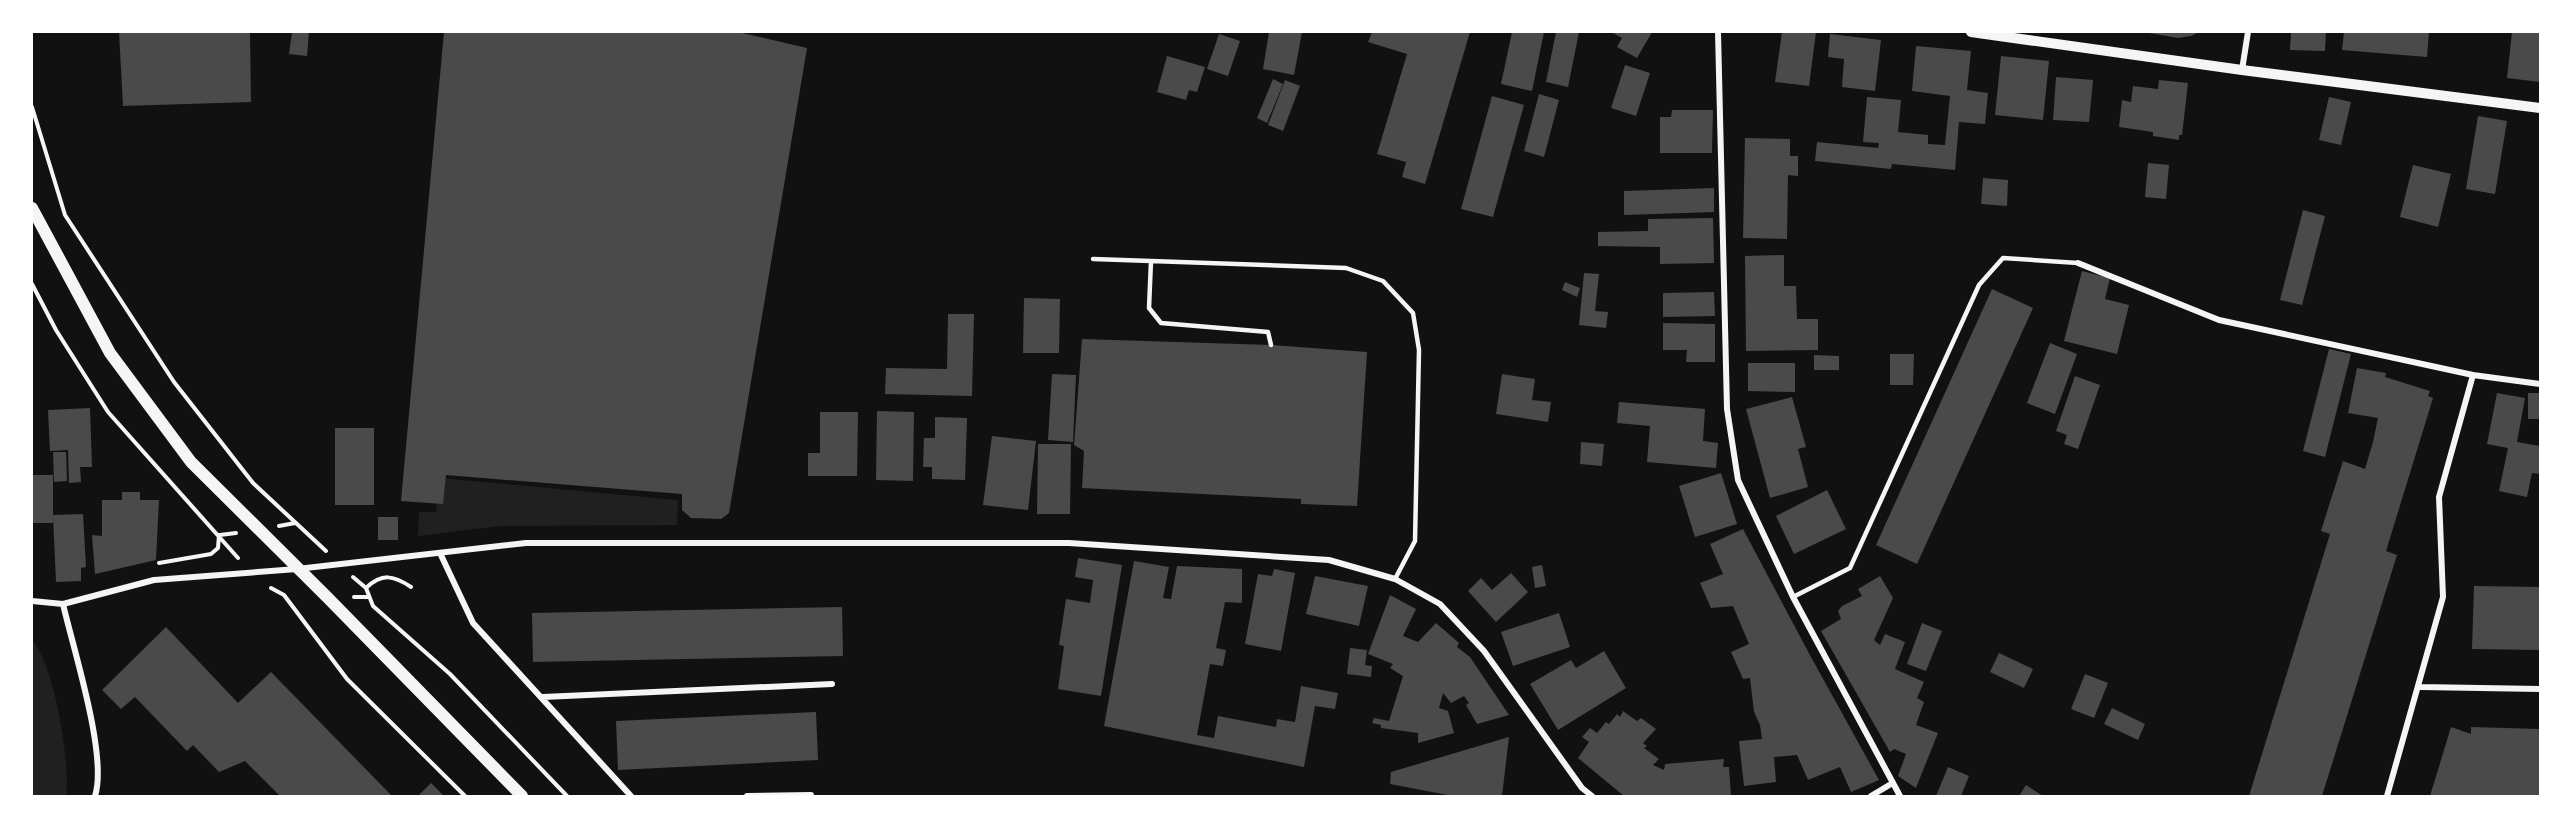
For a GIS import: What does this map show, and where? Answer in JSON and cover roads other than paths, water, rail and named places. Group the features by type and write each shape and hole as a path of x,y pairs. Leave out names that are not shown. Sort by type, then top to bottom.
{"main road":[{"path":"32,208 110,353 191,462 334,603 522,796"}],"street":[{"path":"1718,32 1727,409 1738,480 1793,597 1900,796"},
{"path":"1971,32 2242,70 2541,108"},
{"path":"2242,70 2248,32"},
{"path":"2078,264 2219,320 2474,375 2541,384"},
{"path":"2387,796 2420,687 2443,597 2439,497 2474,375"},
{"path":"32,601 63,604 154,580 297,569 526,543 1069,543 1329,560 1395,579 1440,604 1484,651 1582,788 1592,796"},
{"path":"440,553 473,623 631,796"},
{"path":"63,604 98,760 98,787 95,796"},
{"path":"543,697 832,684"},
{"path":"2420,687 2541,689"},
{"path":"1870,796 1892,784"},
{"path":"747,796 811,795"}],"lane":[{"path":"1793,597 1850,568 1980,285 2003,258 2078,264"},
{"path":"1094,259 1346,267 1383,281 1413,313 1419,350 1415,541 1395,579"},
{"path":"1151,261 1149,308 1161,323 1268,332 1271,345"}]}
